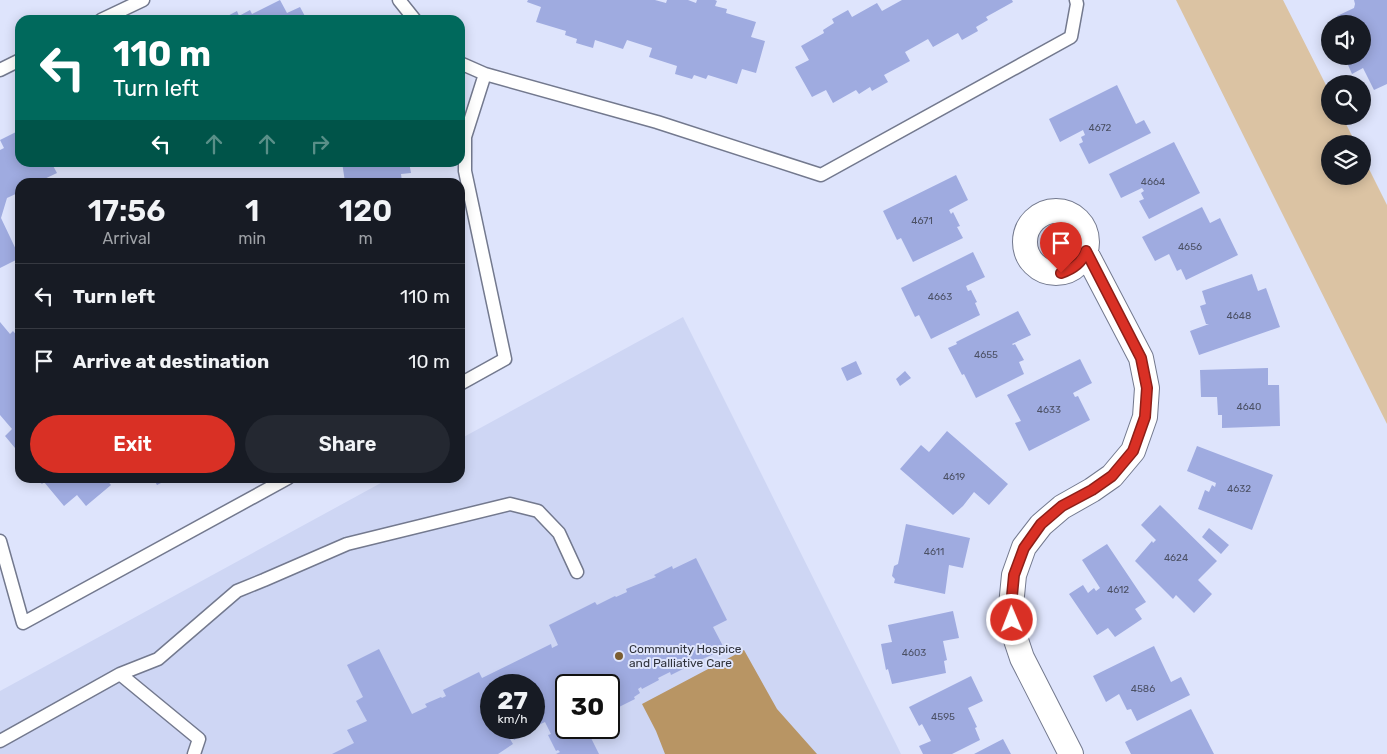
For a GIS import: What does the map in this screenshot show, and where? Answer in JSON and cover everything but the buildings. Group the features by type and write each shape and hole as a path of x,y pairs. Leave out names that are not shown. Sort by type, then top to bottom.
{"street":[{"path":"1070,754 1022,658 1014,634 1011,606 1014,575 1024,548 1041,524 1062,506 1092,490 1112,476 1133,451 1145,417 1147,388 1141,358 1086,251"}],"lane":[{"path":"112,15 143,0"},
{"path":"399,0 411,15"},
{"path":"465,65 485,74 657,122 821,176 1071,37 1078,4 1076,0"},
{"path":"0,70 15,62"},
{"path":"465,381 505,359 466,171 465,137 485,74"},
{"path":"0,540 23,623 279,483"},
{"path":"0,741 120,674 158,659 237,592 347,544 510,504 538,511 558,533 577,572"},
{"path":"120,674 199,739 194,754"}],"shaded area":[{"path":"1176,0 1283,0 1321,75 1321,125 1346,125 1352,135 1321,135 1321,185 1371,185 1371,173 1387,205 1387,424"},
{"path":"683,317 901,754 0,754 0,691 381,483 465,483 465,436"},
{"path":"744,650 777,709 817,754 665,754 642,704"}],"place":[{"name":"Community Hospice and Palliative Care","path":"619,656"}],"route":[{"path":"1012,620 1011,606 1014,575 1024,548 1041,524 1062,506 1092,490 1112,476 1133,451 1145,417 1147,388 1141,358 1086,251 1078,264 1071,270 1061,273"}]}
